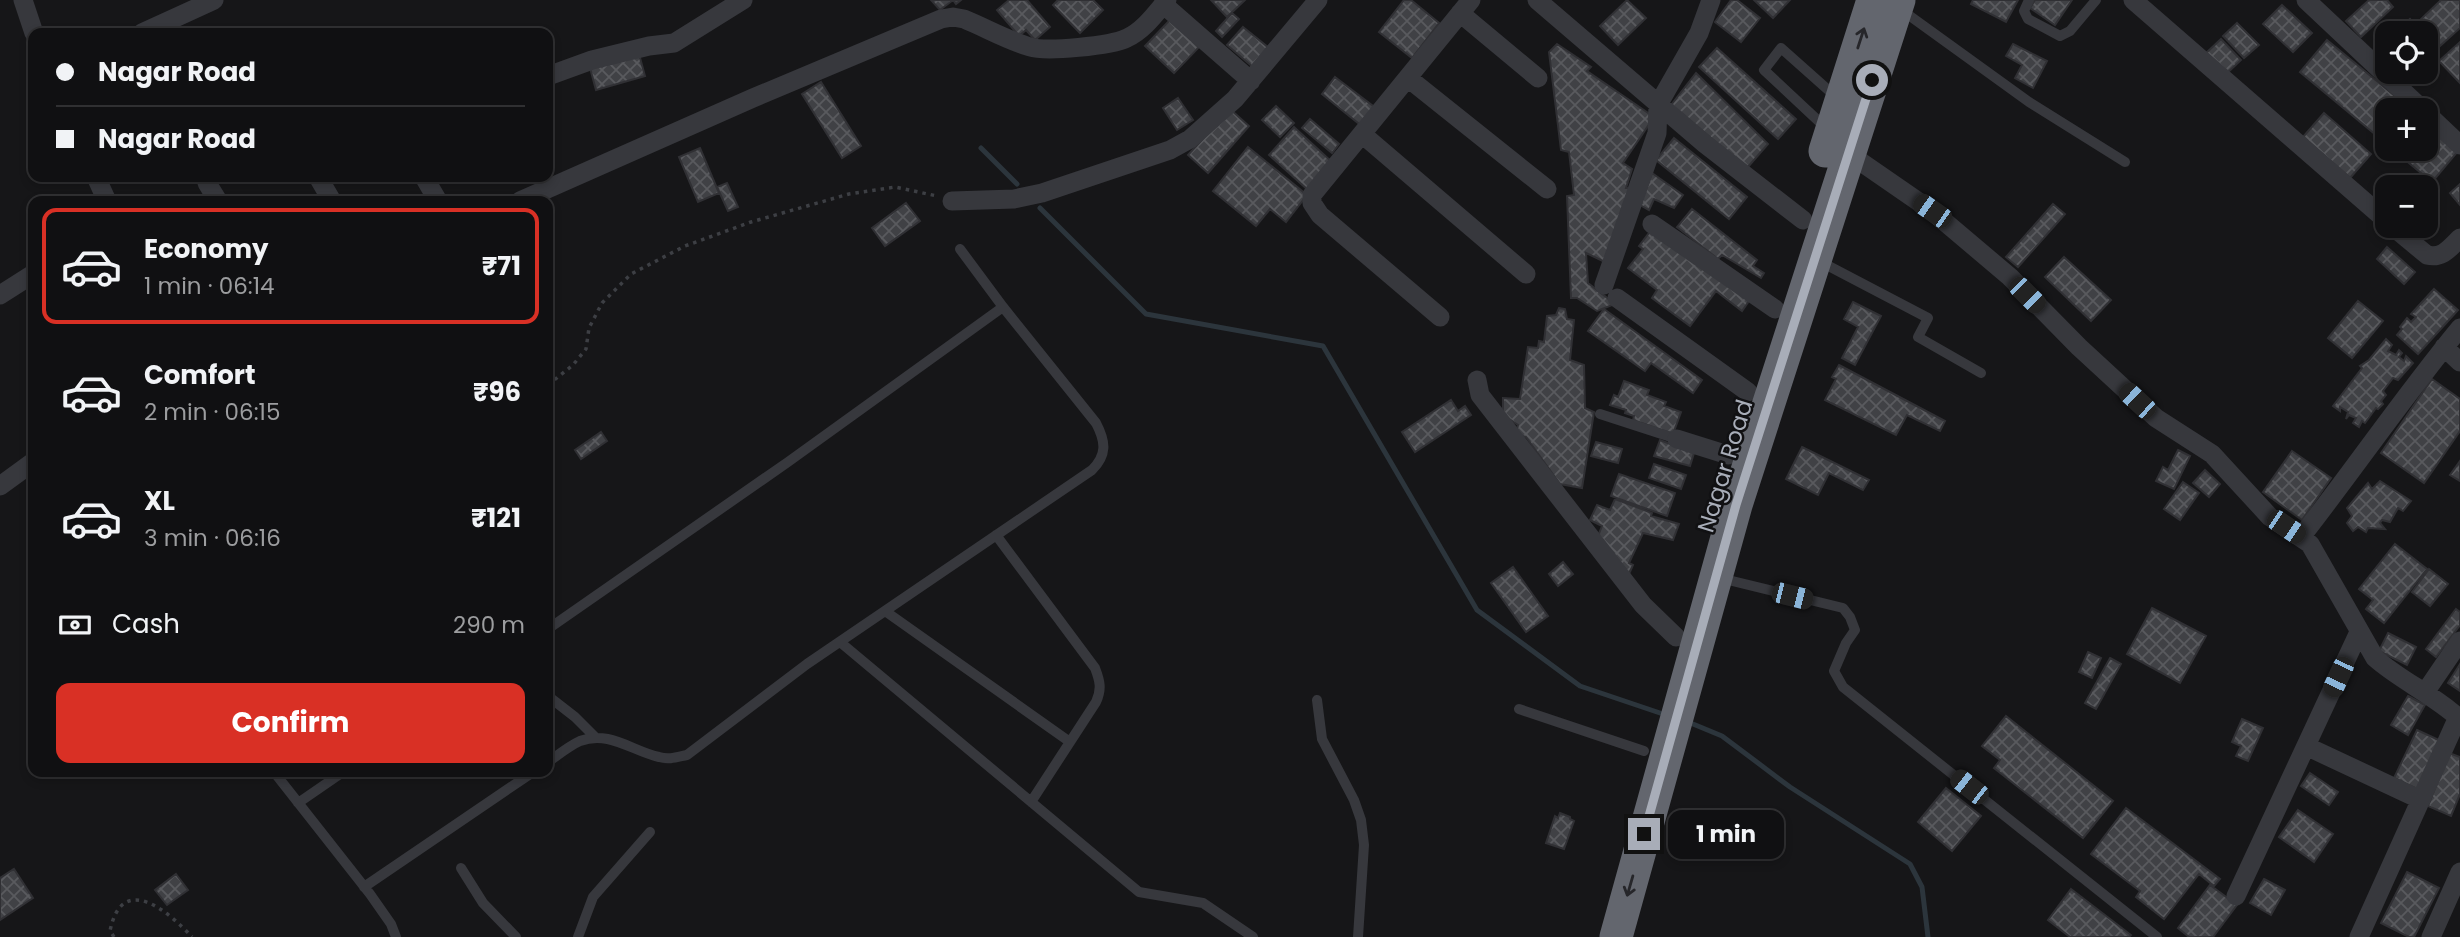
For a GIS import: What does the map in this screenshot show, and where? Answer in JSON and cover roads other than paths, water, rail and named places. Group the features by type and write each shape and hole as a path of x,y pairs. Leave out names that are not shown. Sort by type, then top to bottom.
{"highway":[{"name":"Nagar Road","path":"1616,937 1736,505 1815,258 1840,143 1840,101 1889,2"},
{"name":"Nagar Road","path":"1592,937 1748,392 1803,220 1840,143 1889,2"}],"street":[{"path":"23,0 32,28"},
{"path":"153,28 214,0"},
{"path":"553,74 592,60 649,46 674,43 743,0"},
{"path":"952,201 1014,198 1042,193 1170,150 1190,139 1235,99 1318,0"},
{"path":"1537,0 1704,144 1803,220"},
{"path":"1711,0 1699,33 1658,105 1657,133 1611,291 1748,392"},
{"path":"2133,0 2375,211"},
{"path":"2306,0 2410,98"},
{"path":"531,196 753,98 941,19 953,17 1031,47 1045,49 1110,43 1127,38 1144,26 1165,2 1251,80"},
{"path":"1440,317 1320,215 1312,203 1312,195 1465,7 1538,78"},
{"path":"1408,78 1547,189"},
{"path":"2438,124 2460,145"},
{"path":"1362,134 1526,274"},
{"path":"1840,143 1932,211 2010,277 2079,347 2157,418 2212,454 2270,517 2310,544 2375,658 2426,691 2459,718 2359,937"},
{"path":"207,183 215,196"},
{"path":"1652,224 1775,309"},
{"path":"2406,238 2427,255 2434,257 2443,254 2460,238"},
{"path":"0,295 28,277"},
{"path":"2301,537 2350,469 2460,328"},
{"path":"2444,347 2460,362"},
{"path":"1477,380 1480,395 1643,606 1676,637"},
{"path":"1678,439 1728,455"},
{"path":"0,486 28,466"},
{"path":"2236,896 2359,632"},
{"path":"2426,691 2460,641"},
{"path":"2306,746 2421,800"},
{"path":"2431,937 2460,872"}],"lane":[{"path":"2028,0 2024,11 2028,19 2060,36 2070,31 2096,0"},
{"path":"1889,2 2029,102 2125,162"},
{"path":"1840,101 1781,48 1764,70 1840,143"},
{"path":"553,759 579,741 595,737 612,739 660,757 672,759 687,755 807,664 1092,470 1102,459 1105,450 1103,436 1096,424 960,249"},
{"path":"1815,258 1928,318 1918,337 1981,373"},
{"path":"553,626 800,454 1003,307"},
{"path":"1600,414 1678,439"},
{"path":"996,535 1095,668 1100,681 1101,691 1096,702 1031,802"},
{"path":"1716,577 1843,608 1855,630 1834,671 1843,687 2157,937"},
{"path":"885,611 1070,742"},
{"path":"840,642 1139,892 1203,903 1253,937"},
{"path":"553,700 595,737"},
{"path":"1317,700 1322,739 1354,800 1361,820 1364,845 1359,937"},
{"path":"1519,709 1644,751"},
{"path":"278,777 364,887 391,924 396,937"},
{"path":"298,803 336,777"},
{"path":"364,887 526,777"},
{"path":"578,937 593,897 650,832"},
{"path":"461,868 483,903 516,937"}],"waterway":[{"path":"981,148 1017,184"},
{"path":"1040,208 1146,314 1323,346 1477,610 1580,686 1660,713"},
{"path":"1693,724 1722,736 1790,787 1910,864 1922,887 1928,937"}]}
